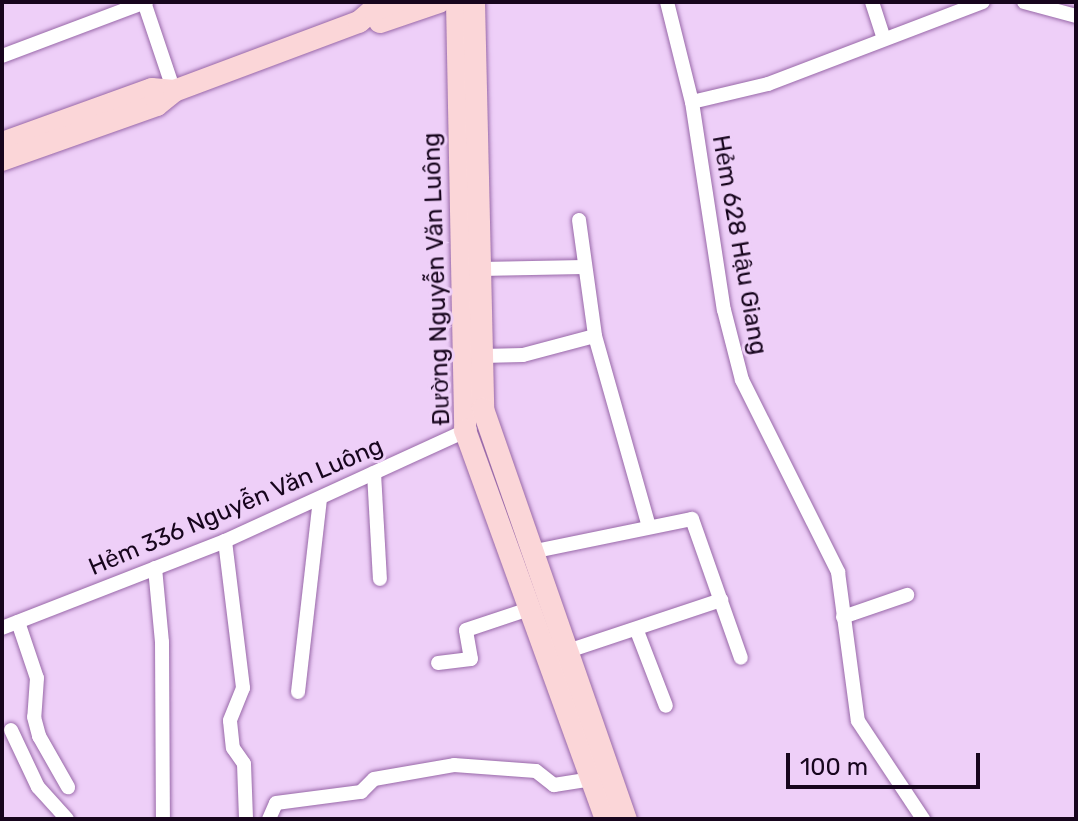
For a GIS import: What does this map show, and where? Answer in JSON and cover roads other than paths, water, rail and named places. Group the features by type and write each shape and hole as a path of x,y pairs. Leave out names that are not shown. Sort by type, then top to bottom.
{"main road":[{"path":"2,160 157,105 174,91 359,22 373,10 396,2"},
{"path":"359,22 378,23 439,2"},
{"name":"Đường Nguyễn Văn Luông","path":"457,2 476,427 529,609 557,654 626,819"},
{"name":"Đường Nguyễn Văn Luông","path":"474,2 482,356 476,427 531,552 591,779 606,819"},
{"path":"2,143 152,89 174,91"}],"street":[{"path":"2,56 145,2 174,91"},
{"name":"Hẻm 628 Hậu Giang","path":"667,2 692,102 724,310 742,380 838,572 843,617"},
{"path":"872,2 884,39"},
{"path":"692,102 768,84 983,2"},
{"path":"1024,2 1076,16"},
{"path":"579,220 595,336 649,527"},
{"path":"480,269 584,267"},
{"path":"482,356 523,355 595,336"},
{"name":"Hẻm 336 Nguyễn Văn Luông","path":"2,628 225,541 476,427"},
{"path":"374,473 380,579"},
{"path":"298,692 320,500"},
{"path":"531,552 692,519 741,658"},
{"path":"225,541 243,688 230,721 233,748 244,764 246,819"},
{"path":"155,568 162,642 163,819"},
{"path":"907,595 843,617 858,721 923,819"},
{"path":"557,654 637,631 721,600"},
{"path":"438,663 471,659 466,630 529,609"},
{"path":"18,622 37,678 34,717 68,787"},
{"path":"637,631 666,706"},
{"path":"34,717 6,733 38,787 67,819"},
{"path":"269,819 276,803 361,792 374,779 454,765 536,771 554,785 591,779"}]}
